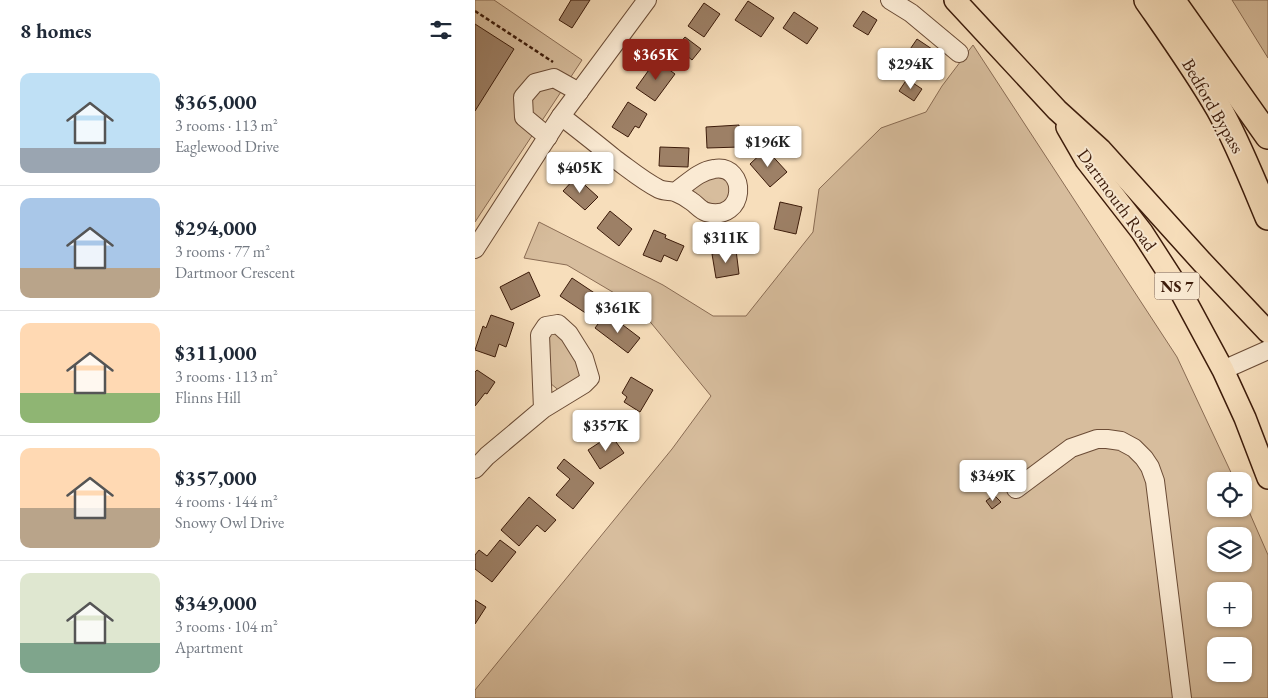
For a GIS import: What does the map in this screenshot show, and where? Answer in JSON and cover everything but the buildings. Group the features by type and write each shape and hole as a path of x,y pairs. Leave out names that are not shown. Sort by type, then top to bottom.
{"highway":[{"name":"Bedford Bypass","path":"1147,0 1192,65 1219,110 1241,153 1268,217"},
{"name":"Bedford Bypass","path":"1172,0 1268,136"}],"main road":[{"name":"Dartmouth Road","path":"955,0 1057,110 1101,150 1268,332"},
{"name":"Dartmouth Road","path":"1057,110 1086,160 1142,232 1182,294 1223,370 1245,418 1268,478"}],"street":[{"path":"475,250 561,116 647,0"},
{"path":"890,0 911,13 959,52"},
{"path":"548,137 524,117 523,97 535,83 554,78 579,92"},
{"path":"561,116 632,172 661,190 675,192"},
{"path":"1223,370 1268,350"},
{"path":"475,469 487,456 543,409"},
{"path":"1016,489 1071,448 1097,439 1121,441 1134,448 1144,458 1151,467 1155,481 1182,698"}],"path":[{"path":"475,11 554,62"}],"shaded area":[{"path":"475,0 494,0 582,60 475,222"},
{"path":"1232,0 1268,0 1268,58"},
{"path":"973,45 1177,357 1231,472 1207,472 1207,517 1251,517 1268,555 1268,698 475,698 475,690 672,449 711,396 638,307 567,265 524,258 539,222 663,285 713,316 746,316 813,232 819,189 881,128 926,112 942,86"},
{"path":"713,176 724,177 733,188 726,202 716,206 690,191"},
{"path":"560,331 585,377 562,393 550,383 546,337"}]}
